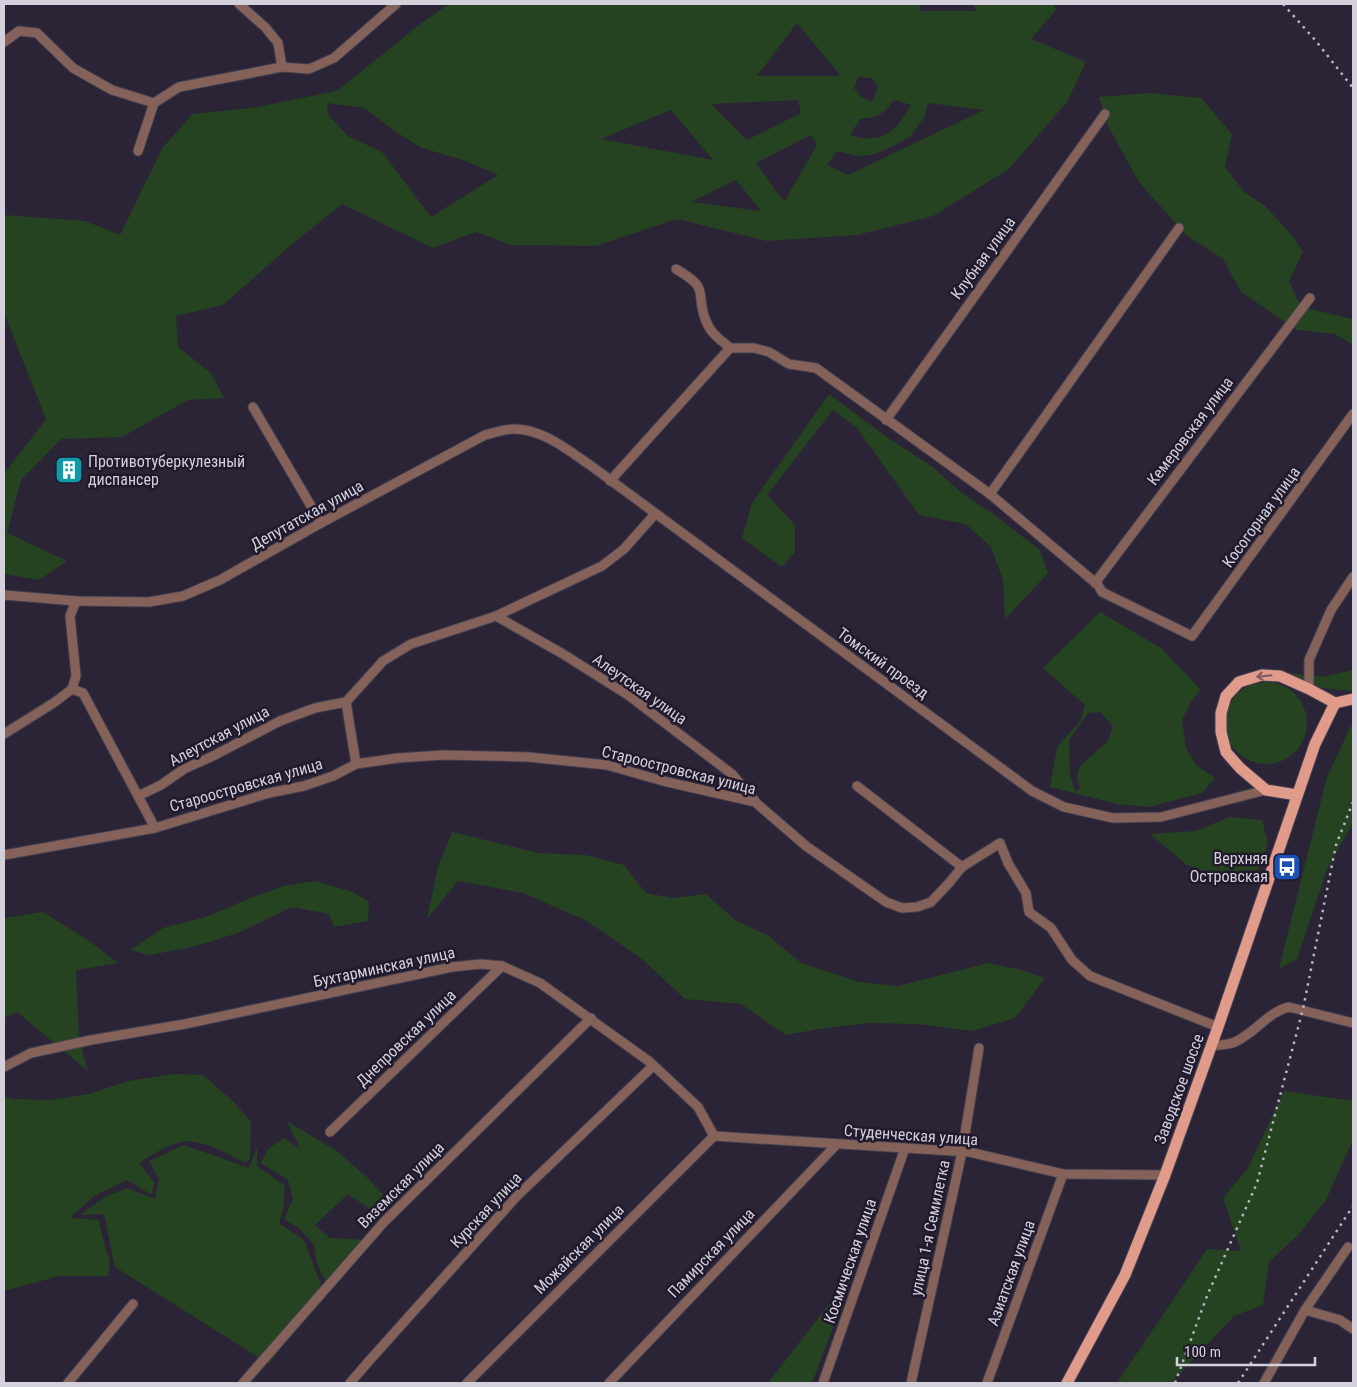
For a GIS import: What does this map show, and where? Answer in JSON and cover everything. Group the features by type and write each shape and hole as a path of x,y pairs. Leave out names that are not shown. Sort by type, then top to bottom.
{"main road":[{"path":"1297,795 1266,790 1240,768 1226,752 1220,732 1221,713 1226,696 1239,682 1262,675 1280,676 1309,688 1335,703 1353,700"},
{"name":"Заводское шоссе","path":"1067,1383 1125,1275 1165,1175 1315,744 1335,703"}],"street":[{"path":"239,4 265,27 278,43 282,67"},
{"path":"138,151 154,103 179,87 282,67 309,69 334,58 396,4"},
{"path":"4,42 19,31 37,33 74,68 112,90 154,103"},
{"name":"Клубная улица","path":"886,420 1105,114"},
{"path":"990,494 1179,228"},
{"path":"676,269 696,282 700,288 706,323 730,348 754,348 769,352 789,364 816,368 990,494 1097,584"},
{"name":"Кемеровская улица","path":"1097,584 1310,298"},
{"path":"610,481 730,348"},
{"path":"254,407 321,523"},
{"name":"Косогорная улица","path":"1097,584 1102,592 1192,636 1353,414"},
{"name":"Депутатская улица","path":"4,595 76,601 149,602 183,596 220,580 321,523 486,435 511,429 534,431 545,436"},
{"name":"Томский проезд","path":"545,436 590,465 1024,785 1064,807 1113,818 1161,817 1266,790"},
{"path":"356,764 346,702 383,661 411,644 496,616 602,566 624,550 655,514"},
{"path":"1309,688 1309,660 1331,610 1353,577"},
{"path":"4,734 72,689 76,676 70,616 76,601"},
{"name":"Алеутская улица","path":"496,616 563,654 628,695 732,774 755,802"},
{"path":"72,689 83,693 155,828"},
{"name":"Алеутская улица","path":"138,796 161,786 184,769 280,721 315,708 346,702"},
{"name":"Староостровская улица","path":"4,855 155,828 268,793 304,786 333,776 356,764 398,758 443,755 528,757 607,766 755,802 806,846 886,902 902,908 917,907 931,902 962,867 1000,843 1008,862 1026,893 1029,912 1051,928 1072,960 1084,971 1090,976 1218,1027"},
{"path":"857,786 962,867"},
{"name":"Бухтарминская улица","path":"4,1066 31,1053 91,1040 185,1024 452,968 481,964 502,966 540,983 591,1018 653,1066 698,1107 714,1136"},
{"name":"Днепровская улица","path":"330,1132 502,966"},
{"path":"1211,1046 1234,1043 1279,1009 1289,1007 1353,1023"},
{"name":"Вяземская улица","path":"243,1383 384,1222 591,1018"},
{"name":"улица 1-я Семилетка","path":"911,1383 962,1152 979,1048"},
{"name":"Курская улица","path":"350,1383 516,1197 653,1066"},
{"name":"Студенческая улица","path":"714,1136 962,1152 1063,1174 1165,1175"},
{"name":"Можайская улица","path":"467,1383 714,1136"},
{"name":"Памирская улица","path":"609,1383 837,1144"},
{"name":"Космическая улица","path":"823,1383 905,1148"},
{"name":"Азиатская улица","path":"986,1383 1063,1174"},
{"path":"1264,1383 1305,1310 1348,1247"},
{"path":"68,1383 133,1304"},
{"path":"1305,1310 1340,1320 1353,1329"}],"green space":[{"path":"449,4 920,4 920,11 976,11 974,4 1054,4 1056,10 1031,39 1086,62 1067,102 1009,169 933,216 857,235 767,241 677,219 596,246 511,245 476,232 433,248 342,204 290,246 223,305 176,316 178,347 211,373 224,398 188,400 122,437 61,439 21,480 7,533 67,561 39,580 4,574 4,474 46,419 4,313 4,215 85,221 120,235 163,147 193,114 251,108 337,91 423,22","holes":["797,23 840,76 757,76","858,77 871,78 878,86 872,102 861,97 854,88","798,100 801,113 747,140 711,104","894,100 911,105 900,122 887,134 872,138 850,135 860,119 876,116","327,103 364,108 396,132 422,148 463,160 498,175 431,217 382,152 348,136 328,115","928,103 984,110 848,175 827,165 837,151 858,156 872,155 910,137 925,116","671,110 713,160 601,139","811,135 817,145 784,202 756,163","736,180 761,211 691,202"]},
{"path":"1149,93 1201,98 1232,134 1225,167 1244,192 1265,206 1292,235 1303,252 1289,281 1301,307 1353,319 1353,345 1335,334 1297,330 1241,292 1223,259 1186,235 1139,182 1109,128 1099,97"},
{"path":"829,394 891,440 933,467 963,494 996,516 1040,550 1048,573 1005,619 1003,580 991,547 966,524 919,515 857,428 833,410 767,495 795,525 795,552 782,567 742,538 752,503"},
{"path":"1100,612 1161,648 1201,690 1190,703 1182,720 1186,748 1196,765 1215,778 1202,793 1149,807 1117,804 1050,787 1057,747 1081,720 1085,705 1043,668","holes":["1100,712 1113,726 1108,741 1080,766 1077,776 1080,788 1076,792 1070,776 1069,740 1088,713"]},
{"path":"1353,670 1353,689 1350,691 1304,686 1275,671 1322,677"},
{"path":"1266,682 1282,686 1295,694 1303,707 1307,723 1303,739 1295,752 1282,760 1266,764 1250,760 1237,752 1229,739 1225,723 1229,707 1237,694 1250,686"},
{"path":"1353,725 1353,823 1327,869 1297,959 1279,969 1327,777"},
{"path":"1229,817 1262,820 1268,843 1259,869 1232,881 1187,865 1150,834 1196,831"},
{"path":"452,832 539,853 585,855 624,865 646,893 673,898 706,894 735,920 769,936 801,963 859,982 898,986 988,963 1021,970 1045,978 1015,1018 972,1031 918,1024 868,1023 786,1035 741,1004 685,999 642,959 587,921 523,893 458,881 427,919 438,867"},
{"path":"315,881 353,892 369,902 368,921 334,927 329,914 292,907 238,933 192,947 150,955 130,950 163,928 206,917 283,886"},
{"path":"43,912 88,940 118,963 76,970 79,1038 88,1071 17,1012 4,1018 4,918"},
{"path":"174,1074 203,1075 234,1102 251,1122 250,1158 246,1163 205,1144 196,1142 188,1141 170,1145 139,1163 154,1182 152,1195 127,1180 94,1196 70,1218 99,1220 110,1261 108,1276 59,1276 4,1291 4,1096 12,1099 50,1100 89,1094 128,1081"},
{"path":"1284,1091 1353,1101 1353,1140 1326,1200 1299,1234 1269,1262 1263,1305 1234,1316 1171,1383 1117,1383 1207,1249 1241,1251 1223,1198 1248,1168"},
{"path":"287,1121 338,1152 369,1179 387,1199 386,1211 376,1213 348,1194 315,1225 330,1238 369,1240 328,1287 317,1263 314,1245 299,1228 284,1219 293,1199 288,1180 261,1163 268,1149 284,1138 300,1149"},
{"path":"184,1145 249,1168 257,1147 257,1166 285,1186 283,1210 279,1223 304,1240 323,1290 318,1300 269,1364 115,1267 104,1214 80,1215 105,1197 127,1188 155,1199 159,1179 149,1161"},
{"path":"854,1272 812,1383 768,1383"}],"railway":[{"path":"1283,4 1316,41 1353,88"},
{"path":"1175,1383 1207,1296 1257,1183 1303,1009 1336,845 1353,802"},
{"path":"1238,1383 1353,1206"}],"place":[{"name":"Противотуберкулезный диспансер","path":"69,470"},
{"name":"Верхняя Островская","path":"1287,867"}]}
